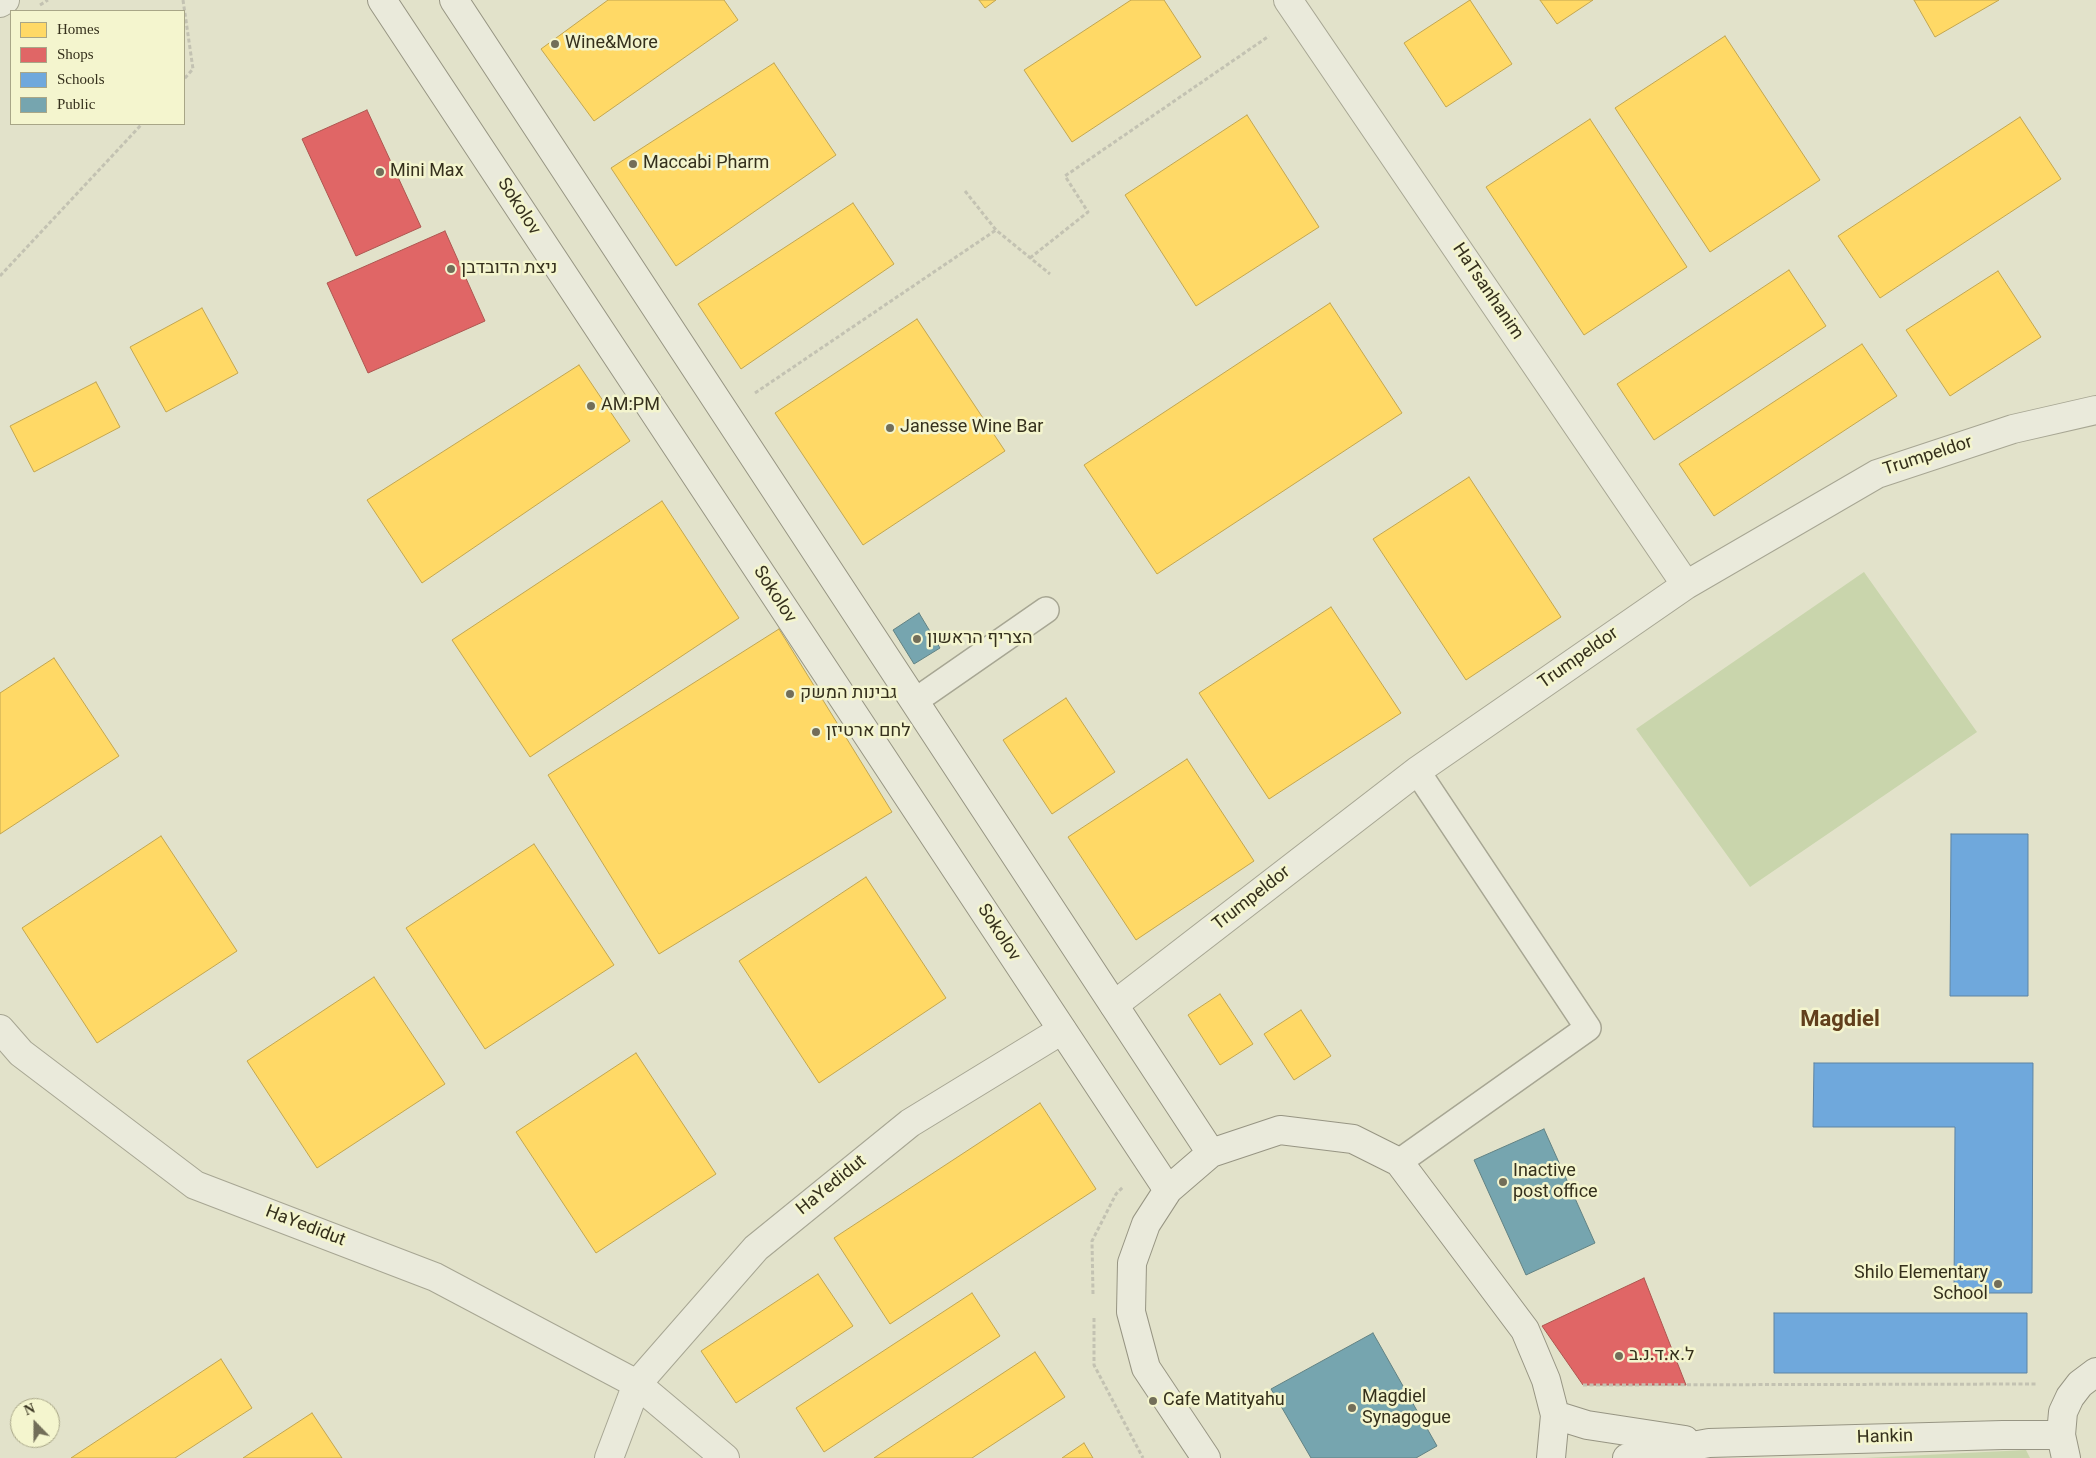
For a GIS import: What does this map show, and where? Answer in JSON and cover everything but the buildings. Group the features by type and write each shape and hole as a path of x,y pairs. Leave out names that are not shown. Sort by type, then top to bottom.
{"street":[{"path":"0,3 5,0"},
{"name":"Sokolov","path":"382,0 1168,1190"},
{"path":"454,0 1211,1153"},
{"name":"HaTsanhanim","path":"1293,8 1686,584"},
{"name":"Trumpeldor","path":"1114,1005 1418,771 1686,584 1877,474 2013,429 2096,410"},
{"name":"HaYedidut","path":"0,1029 21,1052 196,1185 435,1277 637,1384 725,1458"},
{"name":"HaYedidut","path":"610,1458 637,1384 756,1248 910,1123 1062,1030"},
{"path":"1206,1458 1146,1368 1132,1312 1132,1263 1146,1224 1168,1190 1211,1153 1280,1130 1353,1139 1399,1162 1525,1330 1546,1380 1555,1415 1551,1458"},
{"path":"2063,1447 2063,1412 2070,1397 2088,1378"},
{"name":"Hankin","path":"1555,1415 1584,1424 1709,1443"},
{"name":"Hankin","path":"1627,1458 1709,1443 2003,1435 2063,1447"}],"lane":[{"path":"915,701 1046,610"},
{"path":"1399,1162 1588,1028 1418,771"}],"path":[{"path":"1030,258 1088,212 1064,176 1293,8"},
{"path":"185,14 193,69 185,78"},
{"path":"0,276 141,125"},
{"path":"965,191 996,230 1050,274"},
{"path":"726,413 996,230"},
{"path":"1584,1424 1583,1385 2088,1378"}],"green space":[{"path":"1864,572 1977,732 1750,887 1636,729"},
{"path":"2026,1450 2030,1458 1864,1458"}],"place":[{"name":"Wine&More","path":"555,44"},
{"name":"Maccabi Pharm","path":"633,164"},
{"name":"Mini Max","path":"380,172"},
{"name":"ניצת הדובדבן","path":"451,269"},
{"name":"AM:PM","path":"591,406"},
{"name":"Janesse Wine Bar","path":"890,428"},
{"name":"הצריף הראשון","path":"917,639"},
{"name":"גבינות המשק","path":"790,694"},
{"name":"לחם ארטיזן","path":"816,732"},
{"name":"Inactive post office","path":"1503,1182"},
{"name":"Shilo Elementary School","path":"1998,1284"},
{"name":"ל.א.ד.נ.ב","path":"1619,1356"},
{"name":"Cafe Matityahu","path":"1153,1401"},
{"name":"Magdiel Synagogue","path":"1352,1408"}],"district":[{"name":"Magdiel","path":"1840,1021"}]}
